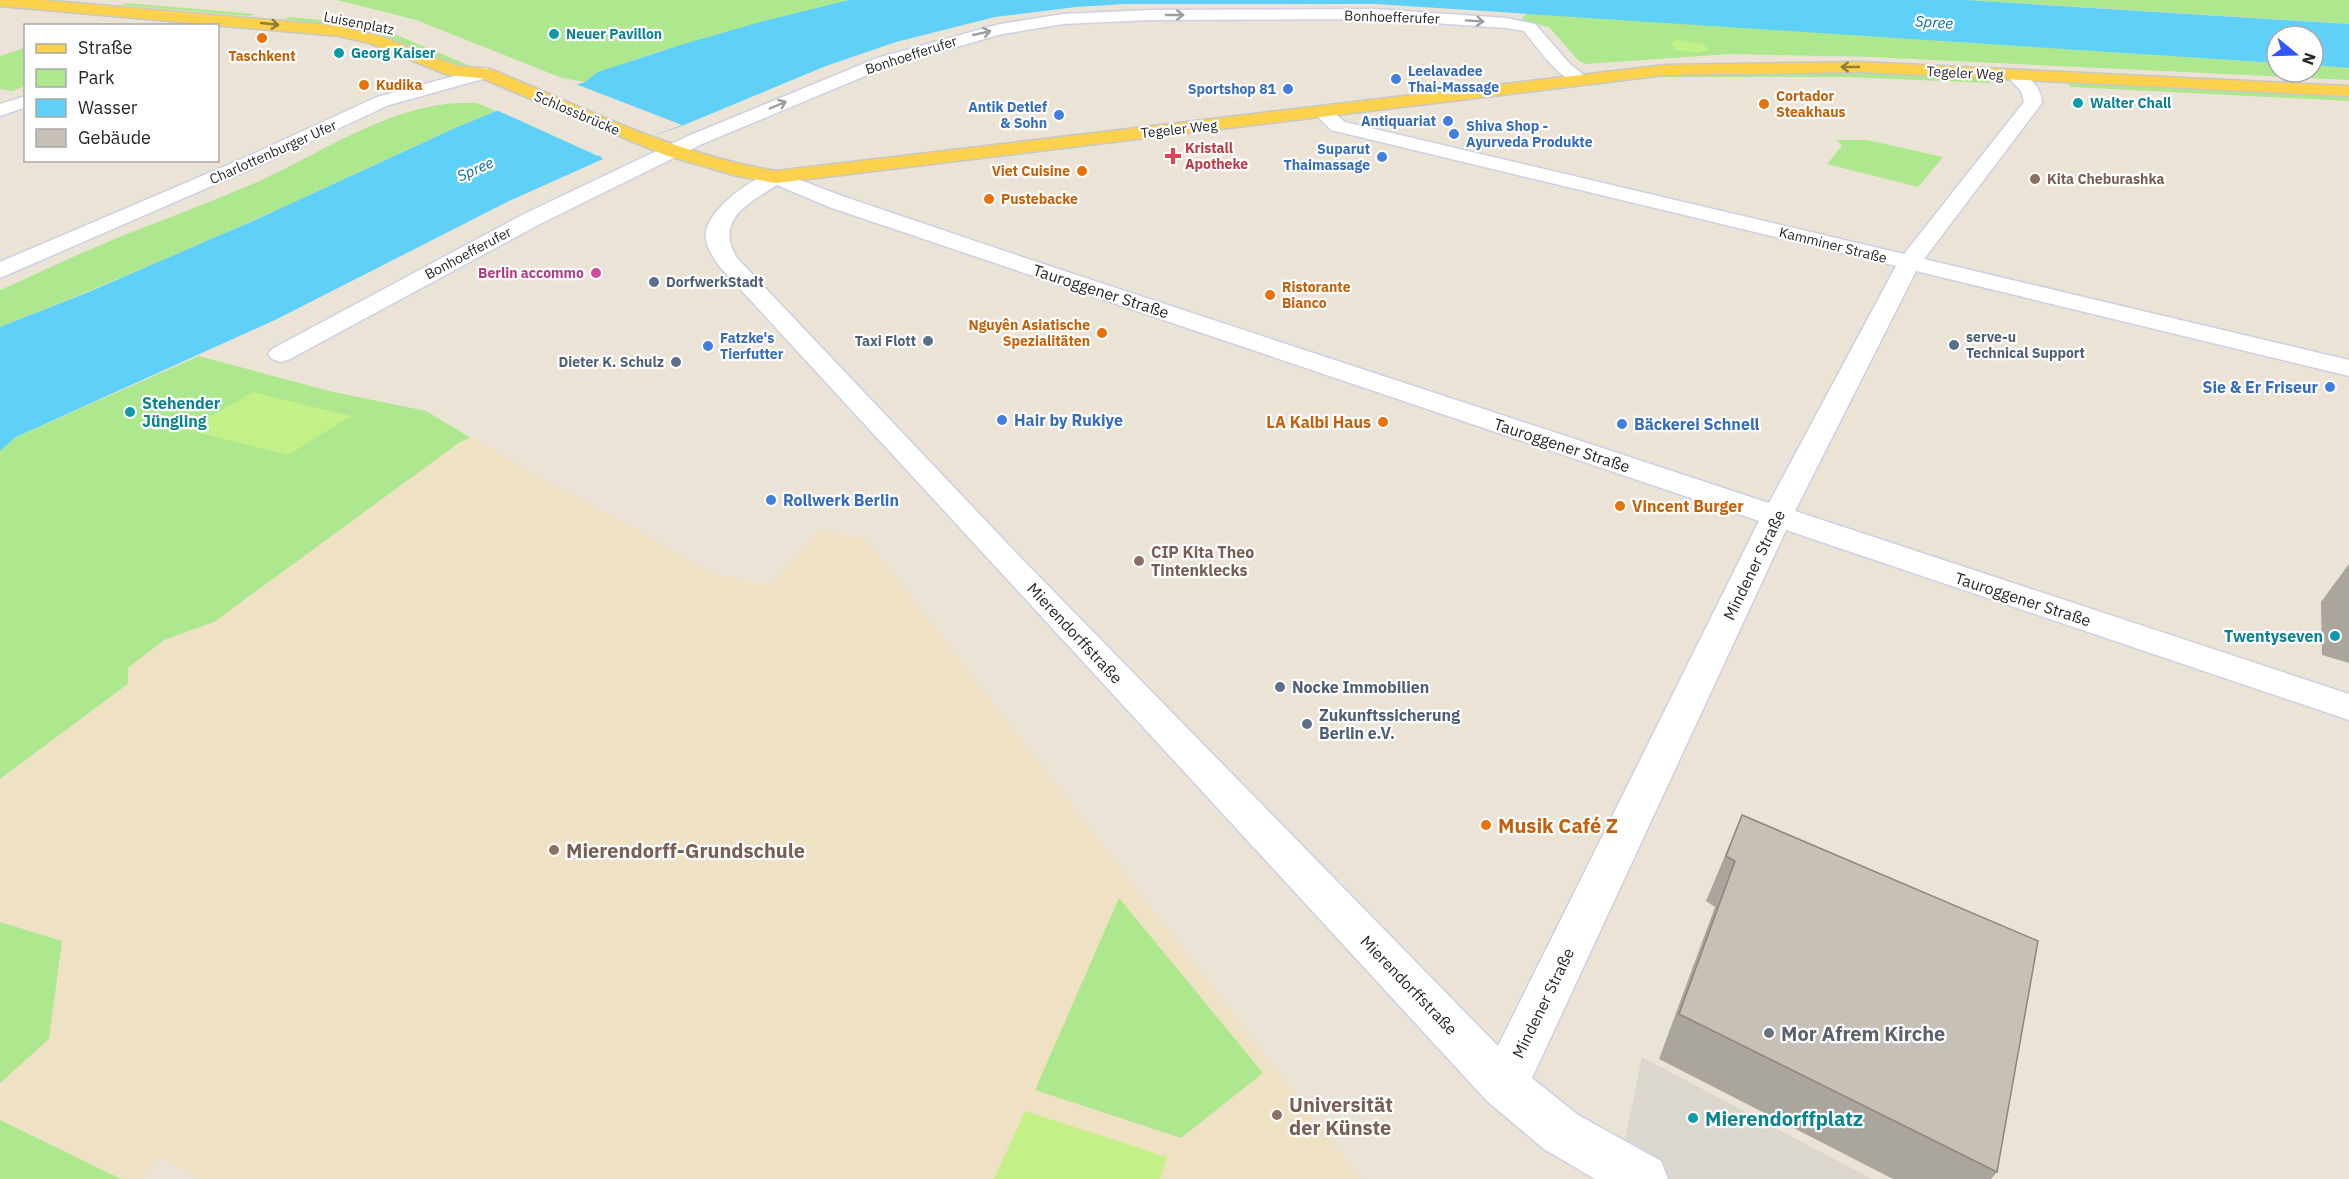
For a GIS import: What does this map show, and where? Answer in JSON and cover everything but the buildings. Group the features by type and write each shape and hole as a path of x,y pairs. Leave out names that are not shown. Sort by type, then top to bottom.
{"main road":[{"path":"4,12 72,7 94,0"},
{"name":"Luisenplatz","path":"145,0 278,10 383,26"},
{"path":"0,1 26,1"},
{"path":"4,12 26,1"},
{"name":"Luisenplatz","path":"26,1 339,32 374,39 454,71 484,73"},
{"path":"461,55 482,63 484,73"},
{"name":"Tegeler Weg","path":"672,151 744,172 776,177 1665,70 1861,67 2349,91"},
{"name":"Schlossbrücke","path":"484,73 672,151"},
{"name":"Tegeler Weg","path":"1581,80 1876,81 2031,96 2349,104"}],"street":[{"name":"Bonhoefferufer","path":"281,354 532,219 672,151 844,77 893,59 990,31 1063,19 1150,15 1375,14 1506,23 1529,27 1564,68 1581,80"},
{"name":"Charlottenburger Ufer","path":"0,271 251,162 383,101 484,73"},
{"path":"2015,75 2031,96"},
{"name":"Mindener Straße","path":"1504,1085 1777,517 1908,263 2031,96"},
{"path":"0,110 24,102"},
{"name":"Kamminer Straße","path":"1322,112 1338,126 2349,368"},
{"name":"Tauroggener Straße","path":"776,177 837,202 976,250 2349,707"},
{"name":"Mierendorffstraße","path":"776,177 744,196 720,223 716,231 721,251 728,262 1010,565 1504,1085"},
{"path":"1504,1085 1562,1132 1643,1179"}],"shaded area":[{"name":"Mierendorff-Grundschule","path":"471,438 717,575 769,586 821,529 867,540 1361,1179 200,1179 161,1157 142,1179 121,1179 0,1120 0,1083 49,1039 62,941 0,922 0,779 128,685 127,668 164,640 214,622 460,442"},
{"name":"Mierendorffplatz","path":"1642,1057 1872,1179 1617,1179"}],"green space":[{"path":"337,0 849,0 654,53 625,63 585,82 562,78 416,20"},
{"path":"1967,0 2349,0 2349,24 2322,22"},
{"path":"127,3 255,14 249,16 121,5"},
{"path":"1527,13 2265,62 2265,76 1870,57 1730,54 1585,64 1579,61 1549,27 1520,21"},
{"path":"289,17 341,22 392,33 468,65 461,68 385,36 364,30 284,19"},
{"path":"1680,40 1703,44 1709,50 1697,53 1676,50 1671,42"},
{"path":"24,48 24,86 12,91 0,89 0,56"},
{"path":"2325,66 2349,68 2349,80 2325,79"},
{"path":"1840,71 1985,77 1991,83 1846,77 1629,77 1659,73"},
{"path":"2064,81 2349,95 2349,101 2071,87"},
{"path":"477,103 496,111 192,247 0,327 0,290 102,244 257,182 381,122 433,106"},
{"path":"1837,140 1867,140 1943,157 1918,187 1827,164 1842,146"},
{"path":"199,356 329,391 426,411 471,438 460,442 214,622 164,640 128,668 128,684 0,779 0,451 16,437"},
{"path":"253,392 351,416 288,455 188,430"},
{"path":"1119,898 1263,1073 1181,1138 1035,1090"},
{"path":"0,922 62,941 49,1039 0,1083"},
{"path":"1025,1111 1167,1157 1160,1179 994,1179"},
{"path":"0,1120 121,1179 0,1179"}],"water":[{"name":"Spree","path":"849,0 1966,0 2349,24 2349,68 2325,66 2325,24 2265,24 2265,62 1376,4 1125,4 1076,7 995,17 896,42 826,66 684,125 599,155 603,159 509,201 275,320 16,437 0,451 0,327 91,291 255,220 506,107 585,82 598,72 760,22"}],"pier":[{"path":"573,83 682,125 598,156 494,109"}],"place":[{"name":"Neuer Pavillon","path":"554,34"},
{"name":"Taschkent","path":"262,38"},
{"name":"Georg Kaiser","path":"339,53"},
{"name":"Leelavadee Thai-Massage","path":"1396,79"},
{"name":"Kudika","path":"364,85"},
{"name":"Sportshop 81","path":"1288,89"},
{"name":"Walter Chall","path":"2078,103"},
{"name":"Cortador Steakhaus","path":"1764,104"},
{"name":"Antik Detlef & Sohn","path":"1059,115"},
{"name":"Antiquariat","path":"1448,121"},
{"name":"Shiva Shop - Ayurveda Produkte","path":"1454,134"},
{"name":"Kristall Apotheke","path":"1173,156"},
{"name":"Suparut Thaimassage","path":"1382,157"},
{"name":"Viet Cuisine","path":"1082,171"},
{"name":"Kita Cheburashka","path":"2035,179"},
{"name":"Pustebacke","path":"989,199"},
{"name":"Berlin accommo","path":"596,273"},
{"name":"DorfwerkStadt","path":"654,282"},
{"name":"Ristorante Bianco","path":"1270,295"},
{"name":"Nguyên Asiatische Spezialitäten","path":"1102,333"},
{"name":"Taxi Flott","path":"928,341"},
{"name":"serve-u Technical Support","path":"1954,345"},
{"name":"Fatzke's Tierfutter","path":"708,346"},
{"name":"Dieter K. Schulz","path":"676,362"},
{"name":"Sie & Er Friseur","path":"2330,387"},
{"name":"Stehender Jüngling","path":"130,412"},
{"name":"Hair by Rukiye","path":"1002,420"},
{"name":"LA Kalbi Haus","path":"1383,422"},
{"name":"Bäckerei Schnell","path":"1622,424"},
{"name":"Rollwerk Berlin","path":"771,500"},
{"name":"Vincent Burger","path":"1620,506"},
{"name":"CIP Kita Theo Tintenklecks","path":"1139,561"},
{"name":"Twentyseven","path":"2335,636"},
{"name":"Nocke Immobilien","path":"1280,687"},
{"name":"Zukunftssicherung Berlin e.V.","path":"1307,724"},
{"name":"Musik Café Z","path":"1486,825"},
{"name":"Mierendorff-Grundschule","path":"554,850"},
{"name":"Mor Afrem Kirche","path":"1769,1033"},
{"name":"Universität der Künste","path":"1277,1115"},
{"name":"Mierendorffplatz","path":"1693,1118"}]}
